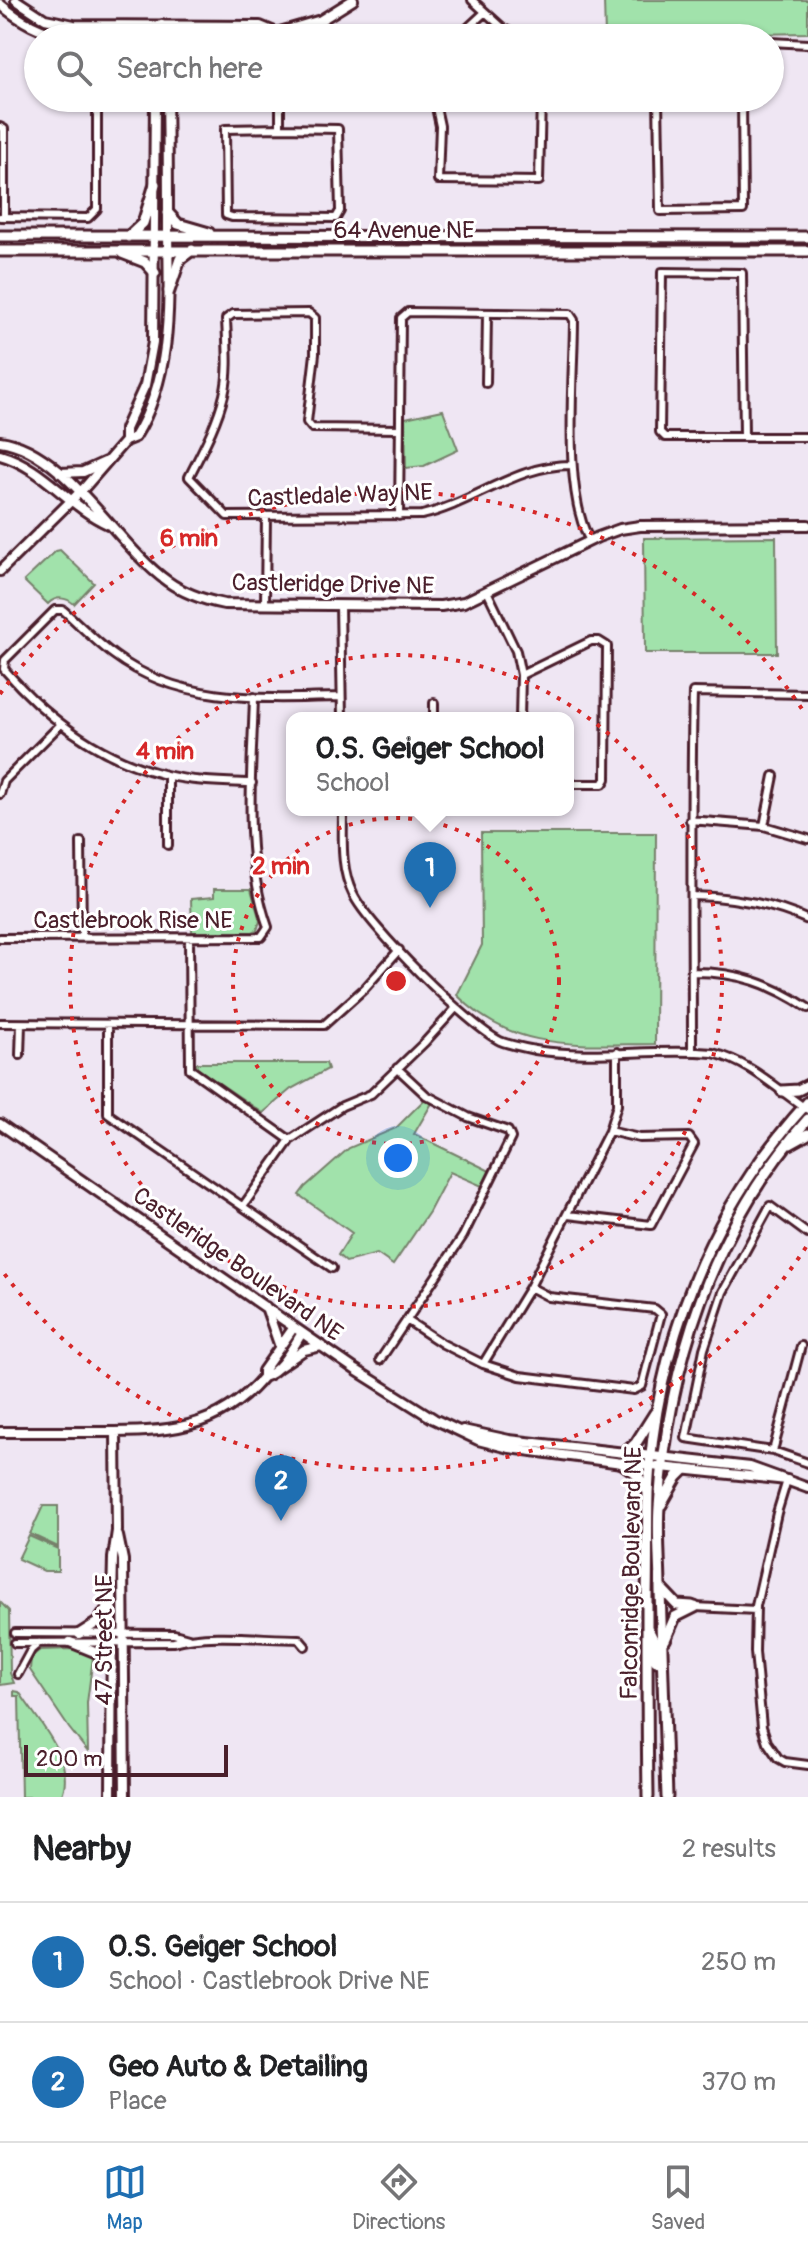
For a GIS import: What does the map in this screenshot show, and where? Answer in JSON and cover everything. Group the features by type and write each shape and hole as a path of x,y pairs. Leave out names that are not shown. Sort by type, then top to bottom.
{"main road":[{"path":"128,237 143,223 155,184"},
{"path":"168,213 178,224 224,237"},
{"name":"64 Avenue NE","path":"0,236 808,237"},
{"path":"111,249 139,259 155,273"},
{"path":"169,291 180,259 193,250"},
{"name":"64 Avenue NE","path":"0,251 808,251"},
{"path":"785,251 808,257"},
{"path":"782,1091 808,1085"},
{"name":"Falconridge Boulevard NE","path":"648,1797 648,1492 657,1410 675,1333 704,1254 744,1182 775,1139 806,1106"},
{"name":"Falconridge Boulevard NE","path":"667,1797 659,1508 672,1396 700,1298 736,1222 808,1119"},
{"path":"787,1145 808,1134"},
{"path":"626,1452 636,1443 657,1410"},
{"path":"622,1463 636,1473 648,1492"},
{"path":"659,1508 684,1470"},
{"path":"660,1587 677,1605 695,1607"},
{"path":"662,1650 675,1617 695,1607"},
{"path":"647,1627 655,1643 659,1721 665,1730"}],"street":[{"path":"16,0 45,19 79,24"},
{"path":"310,24 353,0"},
{"path":"472,0 498,24"},
{"path":"0,4 26,24"},
{"path":"472,24 484,13"},
{"path":"784,43 808,44"},
{"path":"0,127 4,129 2,217 88,218 97,209 97,112"},
{"path":"125,441 125,429 145,385 153,342 155,112"},
{"path":"0,571 112,459 125,441 135,437 155,395 164,352 169,291 167,112"},
{"path":"280,112 280,128"},
{"path":"437,112 440,126 438,180 539,181 541,112"},
{"path":"658,112 660,211 701,211 743,210 742,112"},
{"path":"280,128 338,129 340,211 336,218 226,215 225,129 280,128"},
{"path":"744,436 742,273 662,272 660,432 665,437 808,437"},
{"path":"399,516 401,318 408,312 570,314 574,320 572,465 579,513 590,541"},
{"name":"Castledale Way NE","path":"399,429 312,428 307,422 315,354 315,318 309,313 233,314 226,319 224,394 209,437 189,477 227,516 399,516 441,511 536,468 572,465"},
{"path":"486,383 487,314"},
{"name":"Castleridge Drive NE","path":"0,441 23,448 60,473 165,580 183,591 224,604 441,606 464,602 620,529 640,526 808,525"},
{"name":"Castleridge Drive NE","path":"0,455 36,472 97,519 109,524"},
{"path":"60,473 83,472 112,459"},
{"path":"265,604 266,516"},
{"path":"487,591 508,631 521,675 520,712"},
{"path":"340,605 342,712"},
{"path":"252,783 168,776 111,755 60,725 27,696 4,669 5,660 55,610 63,610 115,656 171,686 197,693 254,697 341,697"},
{"path":"521,675 591,641 607,646 606,779 603,784 574,784"},
{"path":"692,1051 694,972 690,820 693,692 808,694"},
{"name":"Castlebrook Rise NE","path":"0,938 261,937 268,927 258,899 251,835 254,697"},
{"path":"434,703 434,712"},
{"path":"0,794 2,779 60,725"},
{"path":"168,776 168,845"},
{"path":"764,826 774,776"},
{"path":"343,816 343,861 354,897 455,1009 500,1041 535,1050 575,1053 692,1051 731,1057 806,1106"},
{"path":"690,820 764,826 808,839"},
{"path":"81,842 82,938"},
{"path":"693,896 731,897 760,903 808,920"},
{"path":"189,939 190,1069 290,1140"},
{"path":"0,1023 324,1025 365,988 399,950"},
{"path":"694,972 720,972 753,979 784,992 808,1008"},
{"path":"243,1206 290,1140 342,1106 371,1094 455,1009"},
{"path":"20,1055 21,1024"},
{"path":"108,1024 108,1114 332,1268"},
{"path":"483,1364 530,1287 609,1131 617,1105 617,1052"},
{"path":"380,1360 463,1236 511,1138 508,1131 468,1117 426,1095 397,1068"},
{"name":"Castleridge Boulevard NE","path":"0,1125 410,1405 478,1440 510,1448 622,1463 664,1457 750,1467 787,1480"},
{"path":"568,1215 651,1225 694,1144 689,1137 639,1138 609,1131"},
{"path":"808,1234 770,1206 723,1292 704,1349 686,1438 773,1451 808,1463"},
{"path":"408,1321 443,1344 483,1364 520,1376 634,1390 642,1386 661,1314 655,1309 549,1297 530,1287"},
{"path":"265,1306 280,1347"},
{"path":"0,1432 116,1433 166,1431 191,1426 232,1407 249,1395 280,1347 298,1330"},
{"path":"263,1377 272,1375 278,1368 298,1330"},
{"path":"278,1368 304,1350 321,1346"},
{"path":"773,1451 801,1346"},
{"name":"Castleridge Boulevard NE","path":"458,1429 509,1440 626,1452 652,1461"},
{"name":"47 Street NE","path":"111,1797 116,1433"},
{"path":"652,1461 663,1468 787,1480 808,1488"},
{"path":"787,1480 756,1610 755,1652 764,1733 778,1758 808,1765"},
{"name":"47 Street NE","path":"117,1531 123,1560 125,1797"},
{"path":"79,1634 98,1622 112,1601"},
{"path":"695,1607 756,1610"},
{"path":"15,1633 111,1638"},
{"path":"15,1643 111,1638 174,1642 188,1638 299,1639 305,1646"},
{"path":"70,1642 89,1648 112,1668"},
{"path":"18,1674 29,1653 39,1643"}],"green space":[{"path":"604,0 808,0 808,33 784,33 784,24 605,24"},
{"path":"443,410 458,450 424,466 406,468 405,418"},
{"path":"776,537 777,653 645,653 644,538"},
{"path":"60,550 94,583 74,604 61,598 48,604 24,581"},
{"path":"481,833 656,833 655,1044 574,1044 525,1036 479,1014 457,995 482,945"},
{"path":"214,889 251,889 260,921 257,930 192,932 191,899 214,897"},
{"path":"196,1063 326,1063 328,1069 291,1089 263,1113 197,1068"},
{"path":"425,1099 432,1103 414,1134 490,1171 482,1186 450,1172 429,1212 393,1265 377,1254 346,1262 338,1255 352,1233 299,1195 349,1148 396,1128"},
{"path":"43,1506 58,1506 58,1547 30,1534"},
{"path":"29,1536 58,1549 58,1571 44,1571 18,1559"},
{"path":"0,1602 9,1611 10,1673 14,1683 0,1685"},
{"path":"74,1649 93,1657 87,1703 88,1752 30,1670 31,1657 40,1650"},
{"path":"14,1691 22,1696 60,1757 65,1784 61,1797 21,1797 19,1696 14,1696"}],"place":[{"name":"O.S. Geiger School","path":"430,908"},
{"name":"Geo Auto & Detailing","path":"281,1521"}]}
